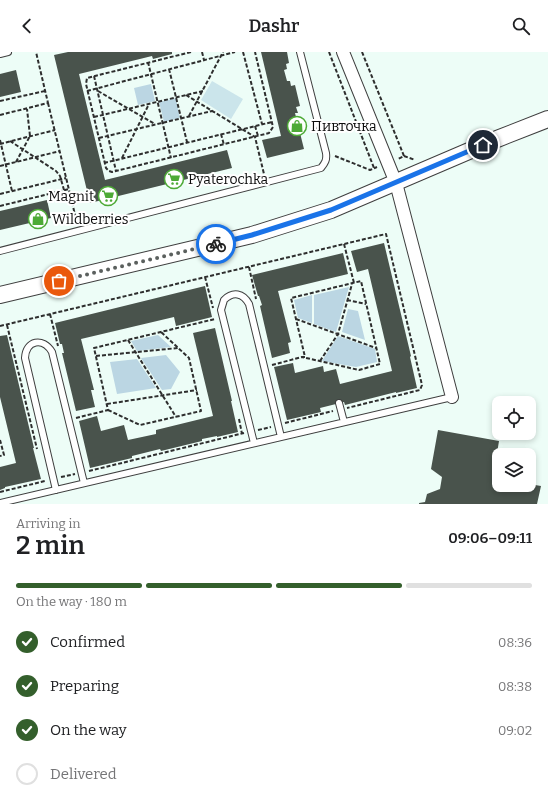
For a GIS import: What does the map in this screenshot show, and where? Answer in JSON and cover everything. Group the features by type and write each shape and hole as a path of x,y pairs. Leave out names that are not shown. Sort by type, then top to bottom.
{"street":[{"path":"343,52 396,183 452,397"},
{"path":"0,295 252,235 331,210 497,139 548,119"}],"lane":[{"path":"0,54 8,52"},
{"path":"0,251 321,168 325,164 326,153 300,52"},
{"path":"254,444 221,310 224,300 232,294 243,296 249,304 281,437"},
{"path":"56,490 25,358 28,348 36,342 47,344 52,352 84,483"},
{"path":"0,503 452,397"},
{"path":"339,404 344,422"}],"path":[{"path":"36,52 79,231"},
{"path":"191,52 89,77 86,80 87,91 104,163 109,172 256,137 272,131 272,122 255,52"},
{"path":"202,52 204,60"},
{"path":"190,116 223,52"},
{"path":"87,91 97,90 235,52"},
{"path":"243,52 262,124"},
{"path":"329,52 374,168"},
{"path":"148,62 171,158"},
{"path":"170,69 187,142"},
{"path":"94,76 116,171"},
{"path":"0,102 45,90"},
{"path":"97,90 156,124"},
{"path":"94,118 203,91"},
{"path":"186,95 256,137"},
{"path":"0,115 48,104"},
{"path":"122,158 149,104"},
{"path":"16,162 30,136 27,109"},
{"path":"98,138 212,111"},
{"path":"104,163 272,122"},
{"path":"255,126 266,182"},
{"path":"0,144 54,130"},
{"path":"221,134 224,145"},
{"path":"0,140 12,191"},
{"path":"10,141 56,171 62,179 64,190"},
{"path":"0,166 60,151"},
{"path":"0,194 66,178"},
{"path":"0,206 69,189"},
{"path":"320,361 338,334 353,283 344,244"},
{"path":"272,365 302,357 359,370 380,364 361,281 291,298 305,357 302,357"},
{"path":"347,300 366,304"},
{"path":"108,410 94,348 215,319"},
{"path":"296,319 377,348"},
{"path":"7,325 37,452"},
{"path":"76,418 108,410 140,425 201,411 189,358 160,332"},
{"path":"128,340 176,417"},
{"path":"96,356 178,348"},
{"path":"107,404 196,390"},
{"path":"0,440 4,455 0,456"},
{"path":"43,474 45,482"}],"shaded area":[{"path":"212,81 243,99 231,119 201,100"},
{"path":"151,84 155,101 138,105 134,88"},
{"path":"176,98 180,118 164,122 159,102"},
{"path":"349,287 336,332 314,324 314,295"},
{"path":"312,295 312,323 298,318 294,300"},
{"path":"348,309 358,311 365,340 342,332"},
{"path":"158,335 171,347 137,351 131,341"},
{"path":"338,336 375,349 377,362 356,367 322,361"},
{"path":"166,355 180,372 171,389 162,390 141,358"},
{"path":"137,359 156,388 117,394 110,362"}],"building":[{"path":"68,52 172,52 172,54 153,59 152,56 79,74 105,180 227,150 232,168 90,203 54,55"},
{"path":"261,52 287,52 289,63 286,64 287,69 284,70 287,81 290,81 291,86 295,85 300,106 296,107 298,113 295,113 304,149 267,158 262,140 281,136"},
{"path":"16,70 21,92 0,97 0,74"},
{"path":"47,200 51,218 0,230 0,211"},
{"path":"384,243 411,356 417,388 345,405 344,402 320,408 321,412 287,420 274,367 293,363 295,373 323,366 324,372 336,369 340,384 392,371 368,269 357,272 351,251"},
{"path":"343,253 348,274 278,291 291,342 288,343 290,353 272,358 260,306 262,305 252,275"},
{"path":"205,286 212,317 176,326 174,317 81,339 94,390 91,390 95,407 76,411 62,353 64,353 62,344 60,344 55,323"},
{"path":"215,328 238,432 202,439 202,441 161,451 160,449 132,456 132,458 90,468 79,421 97,416 101,431 124,425 128,440 156,434 156,430 213,416 193,333"},
{"path":"7,335 41,479 5,487 0,490 0,467 16,463 0,397 0,336"},
{"path":"438,430 499,441 498,448 492,448 492,492 536,492 536,485 541,486 537,504 419,504 425,502 427,494 440,489 442,477 431,469"}],"way so far":[{"path":"59,281 216,244"}],"place":[{"name":"Пивточка","path":"297,126"},
{"name":"Pyaterochka","path":"174,179"},
{"name":"Magnit","path":"108,196"},
{"name":"Wildberries","path":"38,219"}],"route":[{"path":"216,244 252,235 331,210 483,145"}]}
